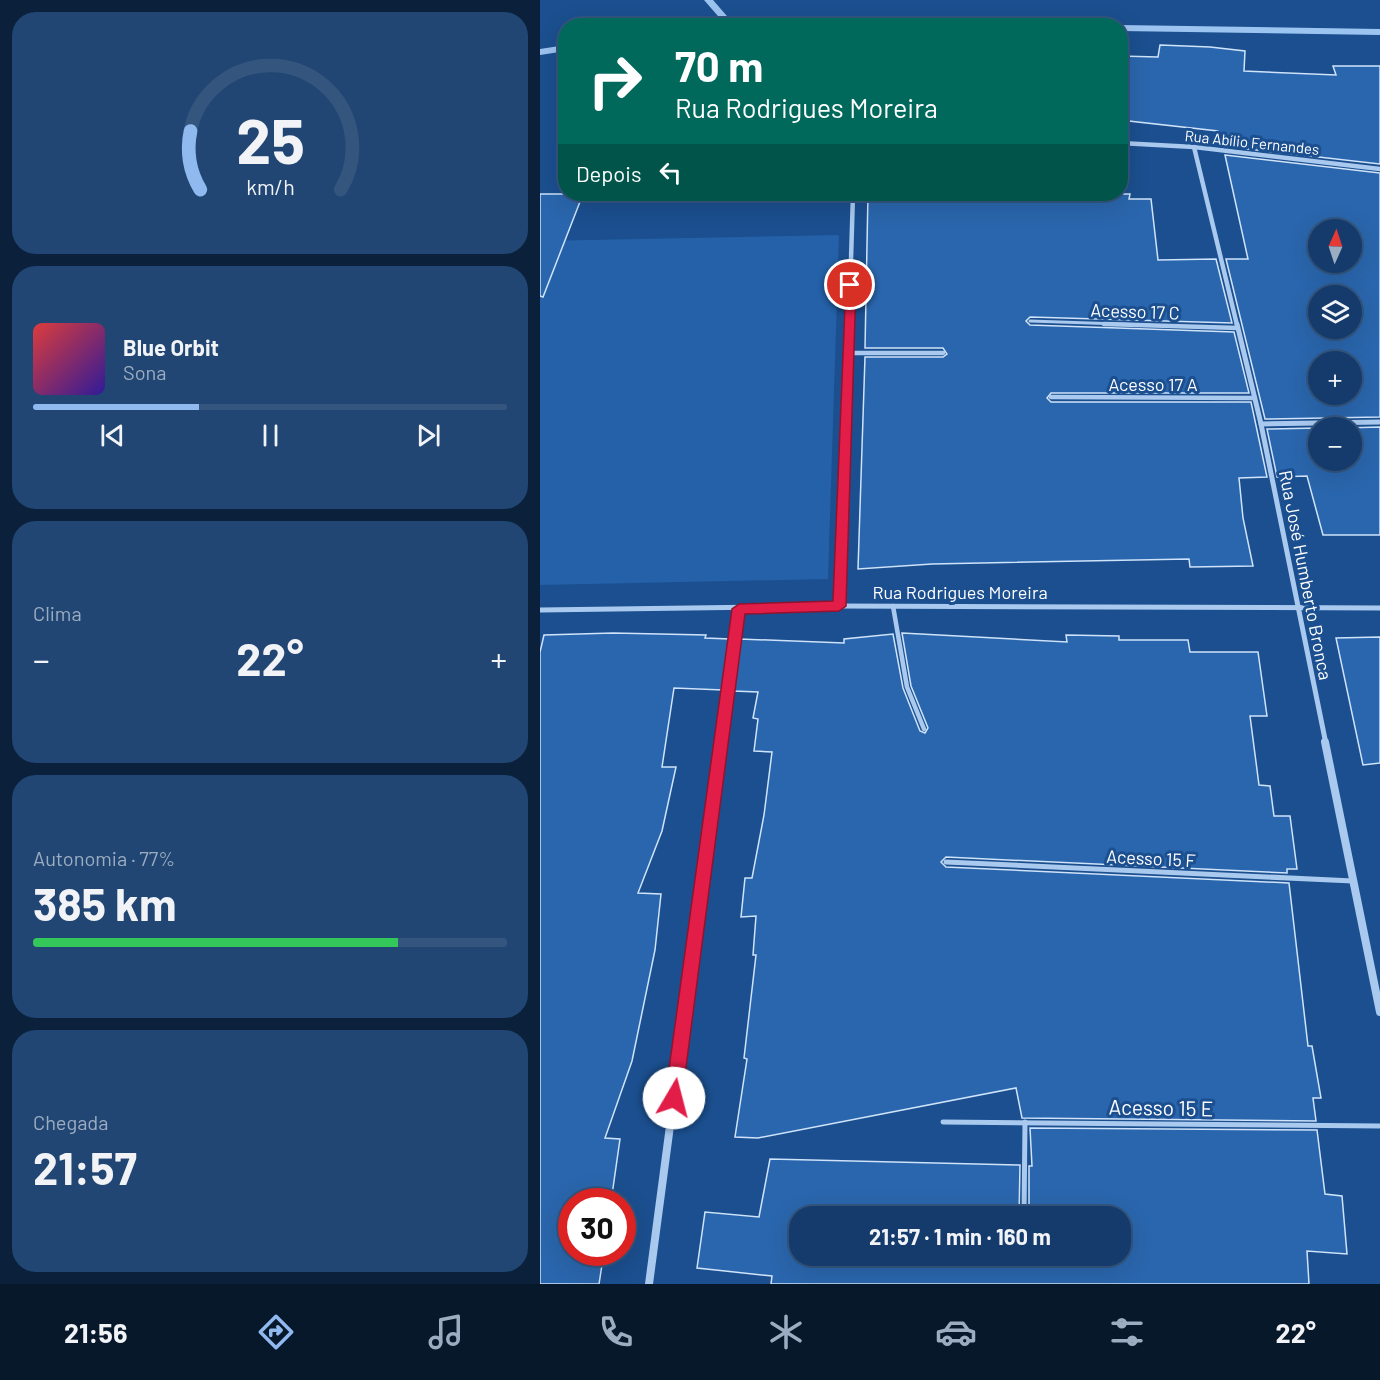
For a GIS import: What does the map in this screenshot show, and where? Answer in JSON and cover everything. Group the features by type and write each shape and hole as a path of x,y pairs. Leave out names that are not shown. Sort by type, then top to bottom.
{"street":[{"name":"Rua Abílio Fernandes","path":"1128,143 1194,147 1380,169"},
{"name":"Rua José Humberto Bronca","path":"1194,147 1261,424 1380,1011"},
{"path":"839,606 853,201"},
{"path":"1261,424 1380,422"},
{"name":"Rua Rodrigues Moreira","path":"540,610 839,606 1380,608"},
{"path":"649,1284 739,609"}],"lane":[{"name":"Acesso 17 C","path":"1030,321 1238,328"},
{"path":"848,353 943,353"},
{"name":"Acesso 17 A","path":"1051,397 1255,399"},
{"path":"893,606 907,687 924,729"},
{"name":"Acesso 15 F","path":"946,862 1353,881"},
{"name":"Acesso 15 E","path":"943,1122 1380,1126"},
{"path":"1024,1206 1026,1122"}],"shaded area":[{"path":"839,235 828,579 540,585 540,241"}],"building":[{"path":"1160,45 1210,47 1245,51 1244,71 1336,75 1333,66 1380,66 1380,164 1222,146 1218,131 1128,121 1128,56 1158,57"},
{"path":"1225,155 1380,173 1380,417 1265,419 1226,259 1248,259"},
{"path":"540,194 558,194 558,201 580,201 543,297 540,296"},
{"path":"1128,194 1130,194 1129,199 1151,199 1158,260 1216,259 1232,323 1030,317 1026,321 1030,325 1234,332 1249,393 1051,393 1047,398 1051,402 1251,402 1267,477 1239,478 1243,518 1253,566 1190,567 1189,559 932,564 858,569 865,357 943,357 947,354 943,348 865,348 868,201 1128,201"},
{"path":"1362,427 1380,427 1380,535 1323,535 1307,476 1277,477 1267,429 1308,428 1308,471 1362,471"},
{"path":"613,633 706,635 705,638 730,639 723,690 674,688 662,767 676,767 662,831 638,893 661,894 655,950 632,1061 605,1138 620,1139 613,1188 558,1188 558,1266 602,1266 599,1284 540,1284 540,652 544,635"},
{"path":"902,633 1067,642 1066,635 1119,636 1119,640 1188,640 1190,652 1258,652 1267,716 1250,716 1259,785 1270,786 1274,816 1290,816 1297,869 1287,869 1287,873 946,857 941,862 946,867 1289,883 1308,1046 1312,1046 1321,1098 1313,1098 1316,1121 1022,1118 1016,1088 758,1138 735,1137 747,1059 744,1058 756,955 753,955 756,916 741,917 745,878 752,878 764,815 772,752 754,751 758,719 753,718 758,692 733,691 740,639 844,643 844,639 893,634 903,688 920,731 925,733 928,728 911,686"},
{"path":"1380,637 1380,763 1363,765 1336,638"},
{"path":"1030,1128 1317,1130 1325,1194 1342,1196 1347,1254 1307,1251 1309,1284 771,1284 772,1276 697,1268 705,1212 759,1217 770,1159 1020,1165 1019,1206 789,1206 789,1266 1131,1266 1131,1206 1029,1206 1029,1166 1032,1166"}],"waterway":[{"path":"708,0 724,18"},
{"path":"1128,28 1380,32"},
{"path":"540,52 558,49"}],"route":[{"path":"674,1098 739,609 839,606 850,285"}]}
